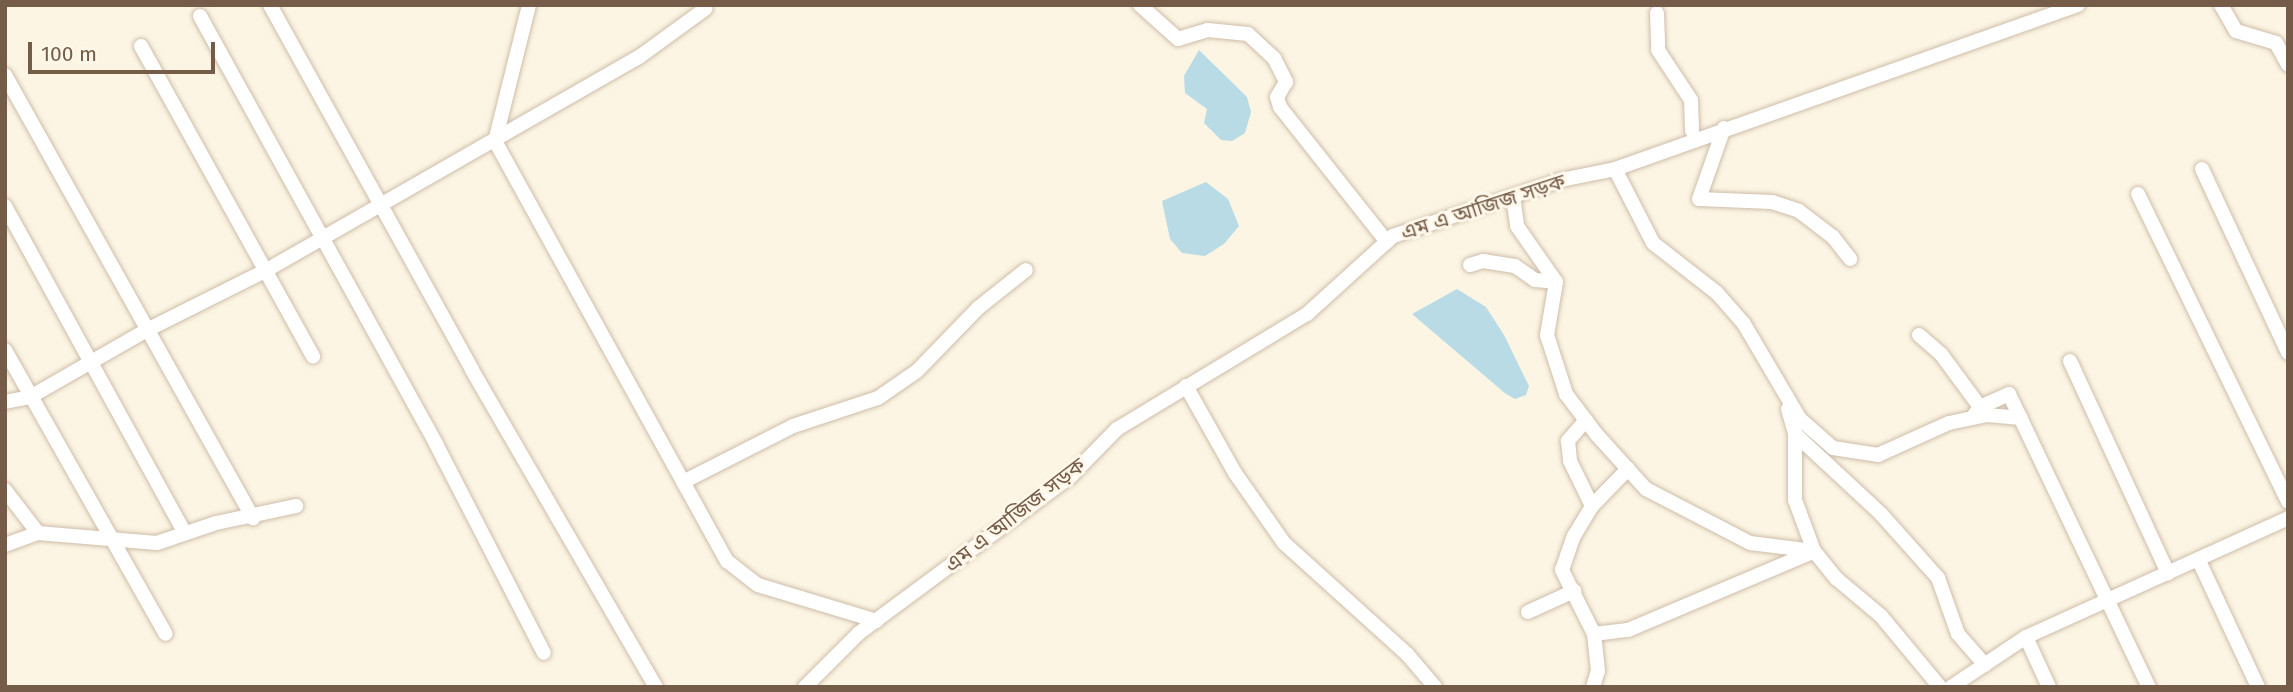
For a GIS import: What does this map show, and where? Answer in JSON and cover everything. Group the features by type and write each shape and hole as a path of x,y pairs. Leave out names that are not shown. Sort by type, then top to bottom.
{"street":[{"path":"270,5 380,204 656,687"},
{"path":"529,5 495,141 727,561 758,585 877,621"},
{"path":"1140,5 1178,39 1208,30 1248,34 1274,58 1286,82 1277,97 1280,107 1387,242"},
{"name":"এম এ আজিজ সড়ক","path":"805,687 877,621 987,534 1070,477 1116,429 1307,314 1387,242 1560,180 1615,169 1724,128 2078,5"},
{"path":"2221,5 2236,31 2282,44 2288,65"},
{"path":"5,402 30,397 147,330 265,271 639,57 705,9"},
{"path":"1657,13 1658,50 1691,100 1692,131"},
{"path":"200,16 544,653"},
{"path":"141,46 313,356"},
{"path":"5,75 253,519"},
{"path":"1724,128 1699,199 1772,202 1799,211 1833,237 1850,259"},
{"path":"1615,169 1653,243 1717,293 1744,324 1800,419 1833,448 1878,456 1976,412 2009,394 2149,687"},
{"path":"2202,169 2288,353"},
{"path":"2138,194 2288,501"},
{"path":"1513,196 1517,226 1556,282 1547,335 1566,394 1586,420 1646,489 1750,543 1814,551"},
{"path":"5,206 185,533"},
{"path":"1470,265 1483,261 1515,266 1535,280 1556,282"},
{"path":"683,482 793,426 878,398 917,371 978,308 1026,270"},
{"path":"1919,335 1941,354 1976,412"},
{"path":"5,350 166,634"},
{"path":"2070,360 2168,573"},
{"path":"1186,386 1235,473 1284,542 1407,654 1436,687"},
{"path":"1783,390 1795,434 1796,500 1814,551 1836,579 1881,616 1940,687"},
{"path":"1976,412 2021,418"},
{"path":"1586,420 1568,441 1570,461 1592,506"},
{"path":"1795,434 1881,513 1938,578 1958,634 1985,665"},
{"path":"1593,687 1598,671 1594,634 1562,570 1574,536 1592,506 1628,469"},
{"path":"5,490 37,533"},
{"path":"5,544 37,533 157,543 185,533 253,519 296,506"},
{"path":"1951,687 2026,637 2107,599 2199,561 2288,518"},
{"path":"1594,634 1628,630 1814,551"},
{"path":"2199,561 2258,687"},
{"path":"1528,612 1574,591"},
{"path":"2026,637 2049,687"}],"water":[{"path":"1199,50 1247,97 1251,112 1245,133 1232,141 1221,140 1204,123 1207,109 1185,93 1184,76"},
{"path":"1206,182 1228,199 1239,226 1224,244 1205,256 1182,253 1170,239 1162,201"},
{"path":"1457,289 1486,307 1504,335 1529,386 1526,395 1515,399 1506,394 1412,314"}]}
